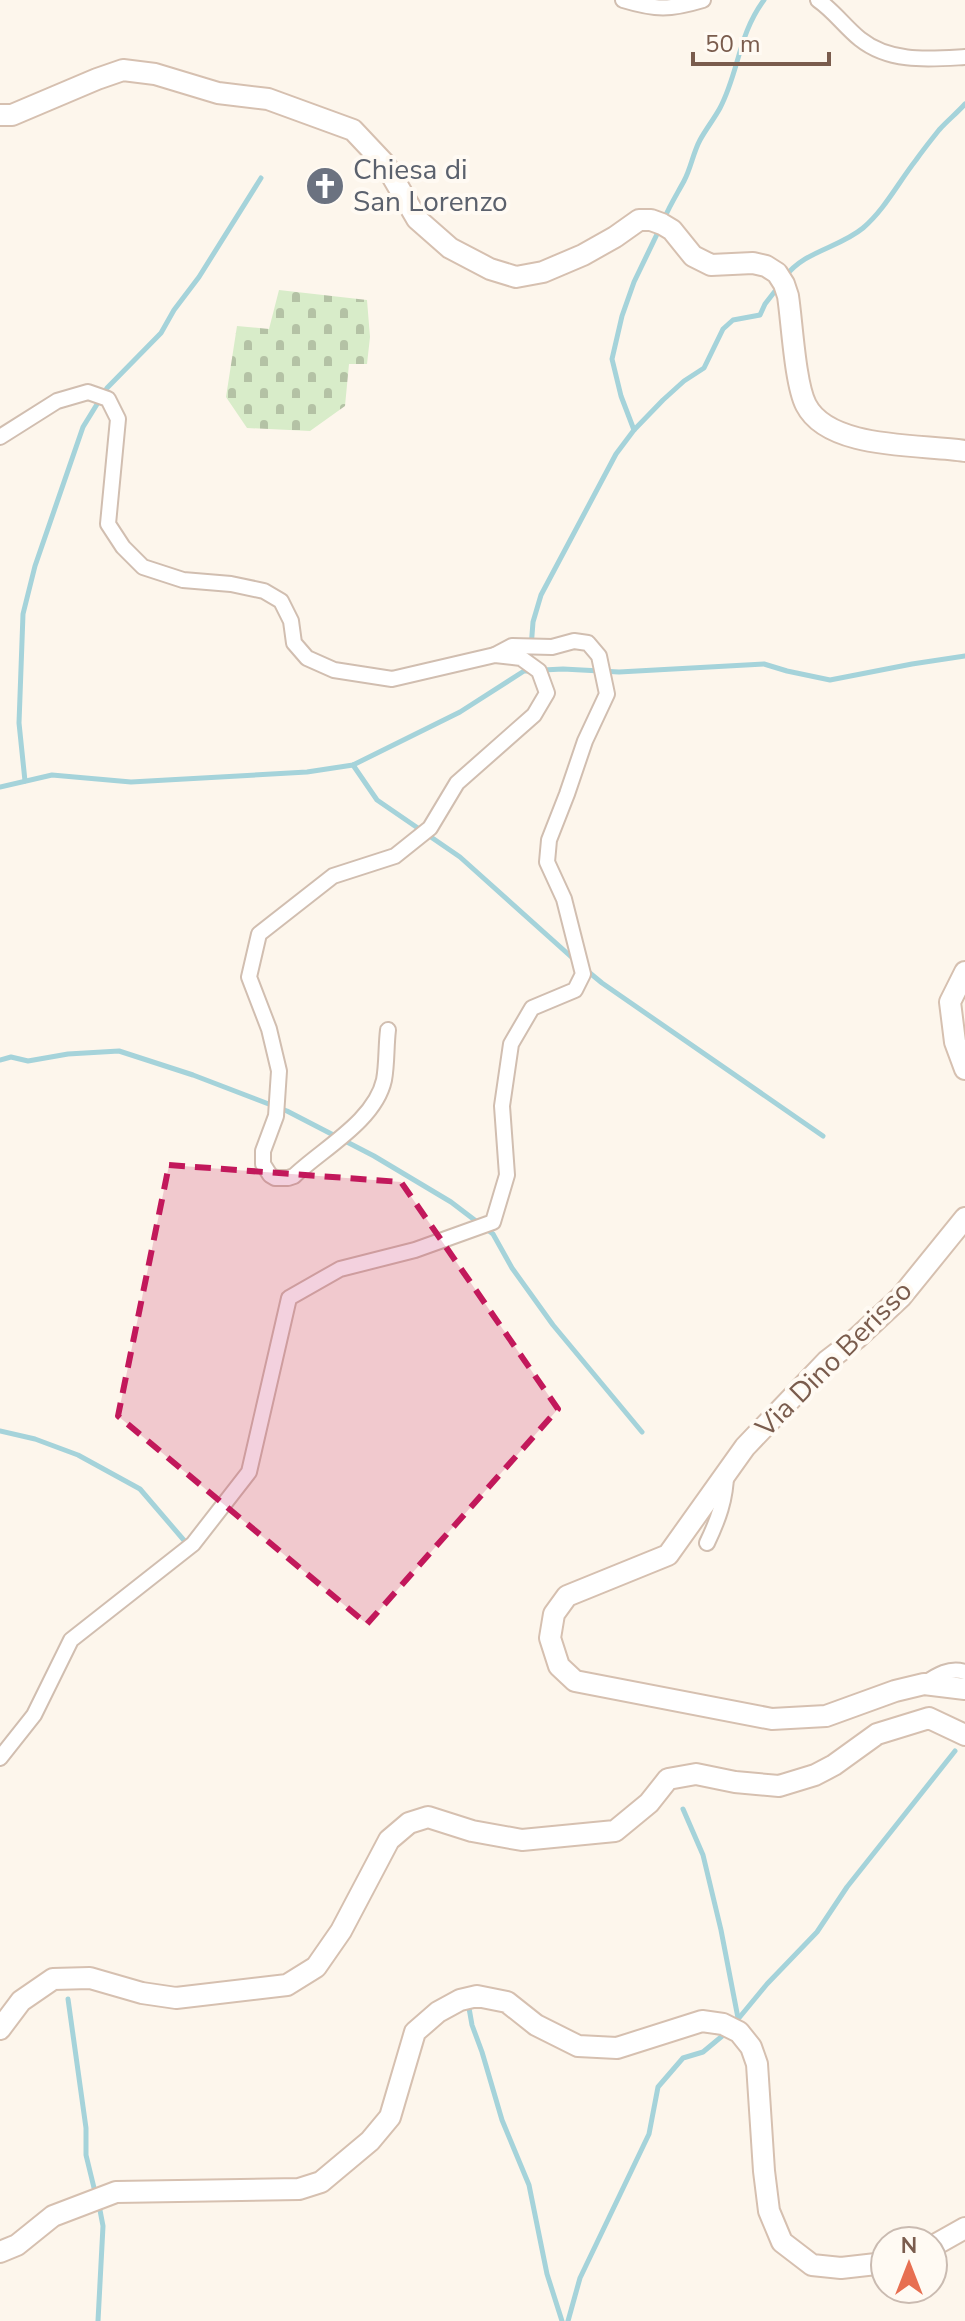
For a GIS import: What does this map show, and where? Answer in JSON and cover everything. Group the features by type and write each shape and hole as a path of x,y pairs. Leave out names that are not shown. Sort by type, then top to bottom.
{"street":[{"path":"623,0 648,7 676,8 703,0"},
{"path":"818,0 828,6 860,39 882,53 923,59 965,57"},
{"path":"6,115 123,70 155,74 218,93 268,99 353,130 385,164 417,219 450,248 490,269 516,277 543,272 583,255 639,220 651,220 672,230 693,256 711,265 753,263 777,273 788,296 800,389 805,404 826,427 865,439 965,451"},
{"path":"0,437 57,401 88,392 108,399 118,419 108,524 123,547 143,567 183,580 231,584 264,591 281,601 291,621 294,643 307,658 334,670 392,679 495,655 512,646 552,647 574,641 588,643 599,656 607,694 585,741 549,840 547,862 564,899 583,974 575,990 532,1008 511,1044 502,1106 507,1175 493,1222 415,1250 340,1269 289,1298 249,1472 193,1544 71,1640 34,1715 0,1758"},
{"path":"388,1030 383,1082 375,1100 361,1118 294,1176 282,1179 270,1175 262,1158 276,1116 279,1071 269,1029 249,977 259,934 333,876 395,856 430,828 457,783 534,715 547,693 539,671 521,658 495,655"},
{"path":"965,972 950,1002 955,1042 965,1069"},
{"name":"Via Dino Berisso","path":"965,1218 901,1297 827,1361 745,1447 668,1555 567,1596 554,1614 550,1638 559,1666 575,1681 772,1719 826,1716 924,1684 965,1689"},
{"path":"707,1543 726,1494 726,1473"},
{"path":"924,1684 937,1675 956,1669 965,1672"},
{"path":"0,2029 21,2001 53,1979 90,1978 142,1993 176,1998 287,1985 316,1967 341,1931 389,1840 409,1823 428,1817 472,1831 522,1840 615,1831 649,1803 668,1779 696,1774 779,1786 815,1775 834,1765 877,1734 929,1718 965,1735"},
{"path":"0,2252 17,2245 53,2216 116,2192 299,2189 321,2182 370,2141 390,2117 415,2032 438,2012 460,2000 477,1996 507,2002 536,2025 578,2046 617,2048 702,2021 723,2024 739,2032 751,2047 757,2064 769,2211 782,2242 812,2265 841,2268 869,2265"}],"highlighted area":[{"path":"169,1165 401,1182 558,1409 367,1624 118,1416"}],"green space":[{"path":"279,290 367,300 370,337 367,364 349,364 345,406 310,431 247,428 226,397 237,326 269,329"}],"waterway":[{"path":"664,219 700,140 718,112 749,27 764,0"},
{"path":"785,277 802,261 854,235 871,221 939,130 965,104"},
{"path":"25,781 19,723 23,614 35,566 83,427 107,388 161,333 261,178"},
{"path":"634,430 612,359 634,282 660,228"},
{"path":"530,661 533,622 541,595 616,454 663,400 704,368 723,329 733,320 760,315 779,286"},
{"path":"543,670 619,672 764,664 830,680 965,656"},
{"path":"0,787 52,775 131,782 307,772 353,765 460,712 524,671 533,671"},
{"path":"353,765 377,800 460,857 577,962"},
{"path":"585,969 823,1136"},
{"path":"0,1060 11,1057 28,1061 68,1054 119,1051 287,1111 374,1156 451,1202 493,1234 512,1268 553,1325 642,1432"},
{"path":"0,1431 35,1439 78,1455 140,1489 188,1545"},
{"path":"734,2024 817,1932 847,1887 955,1751"},
{"path":"683,1809 703,1855 738,2018"},
{"path":"68,1999 86,2128 86,2155 96,2196"},
{"path":"469,2008 502,2120 529,2185 547,2274 562,2321"},
{"path":"568,2321 580,2278 649,2134 658,2087 683,2058 703,2052 727,2032"},
{"path":"98,2321 103,2226 99,2205"}],"place":[{"name":"Chiesa di San Lorenzo","path":"325,186"}]}
